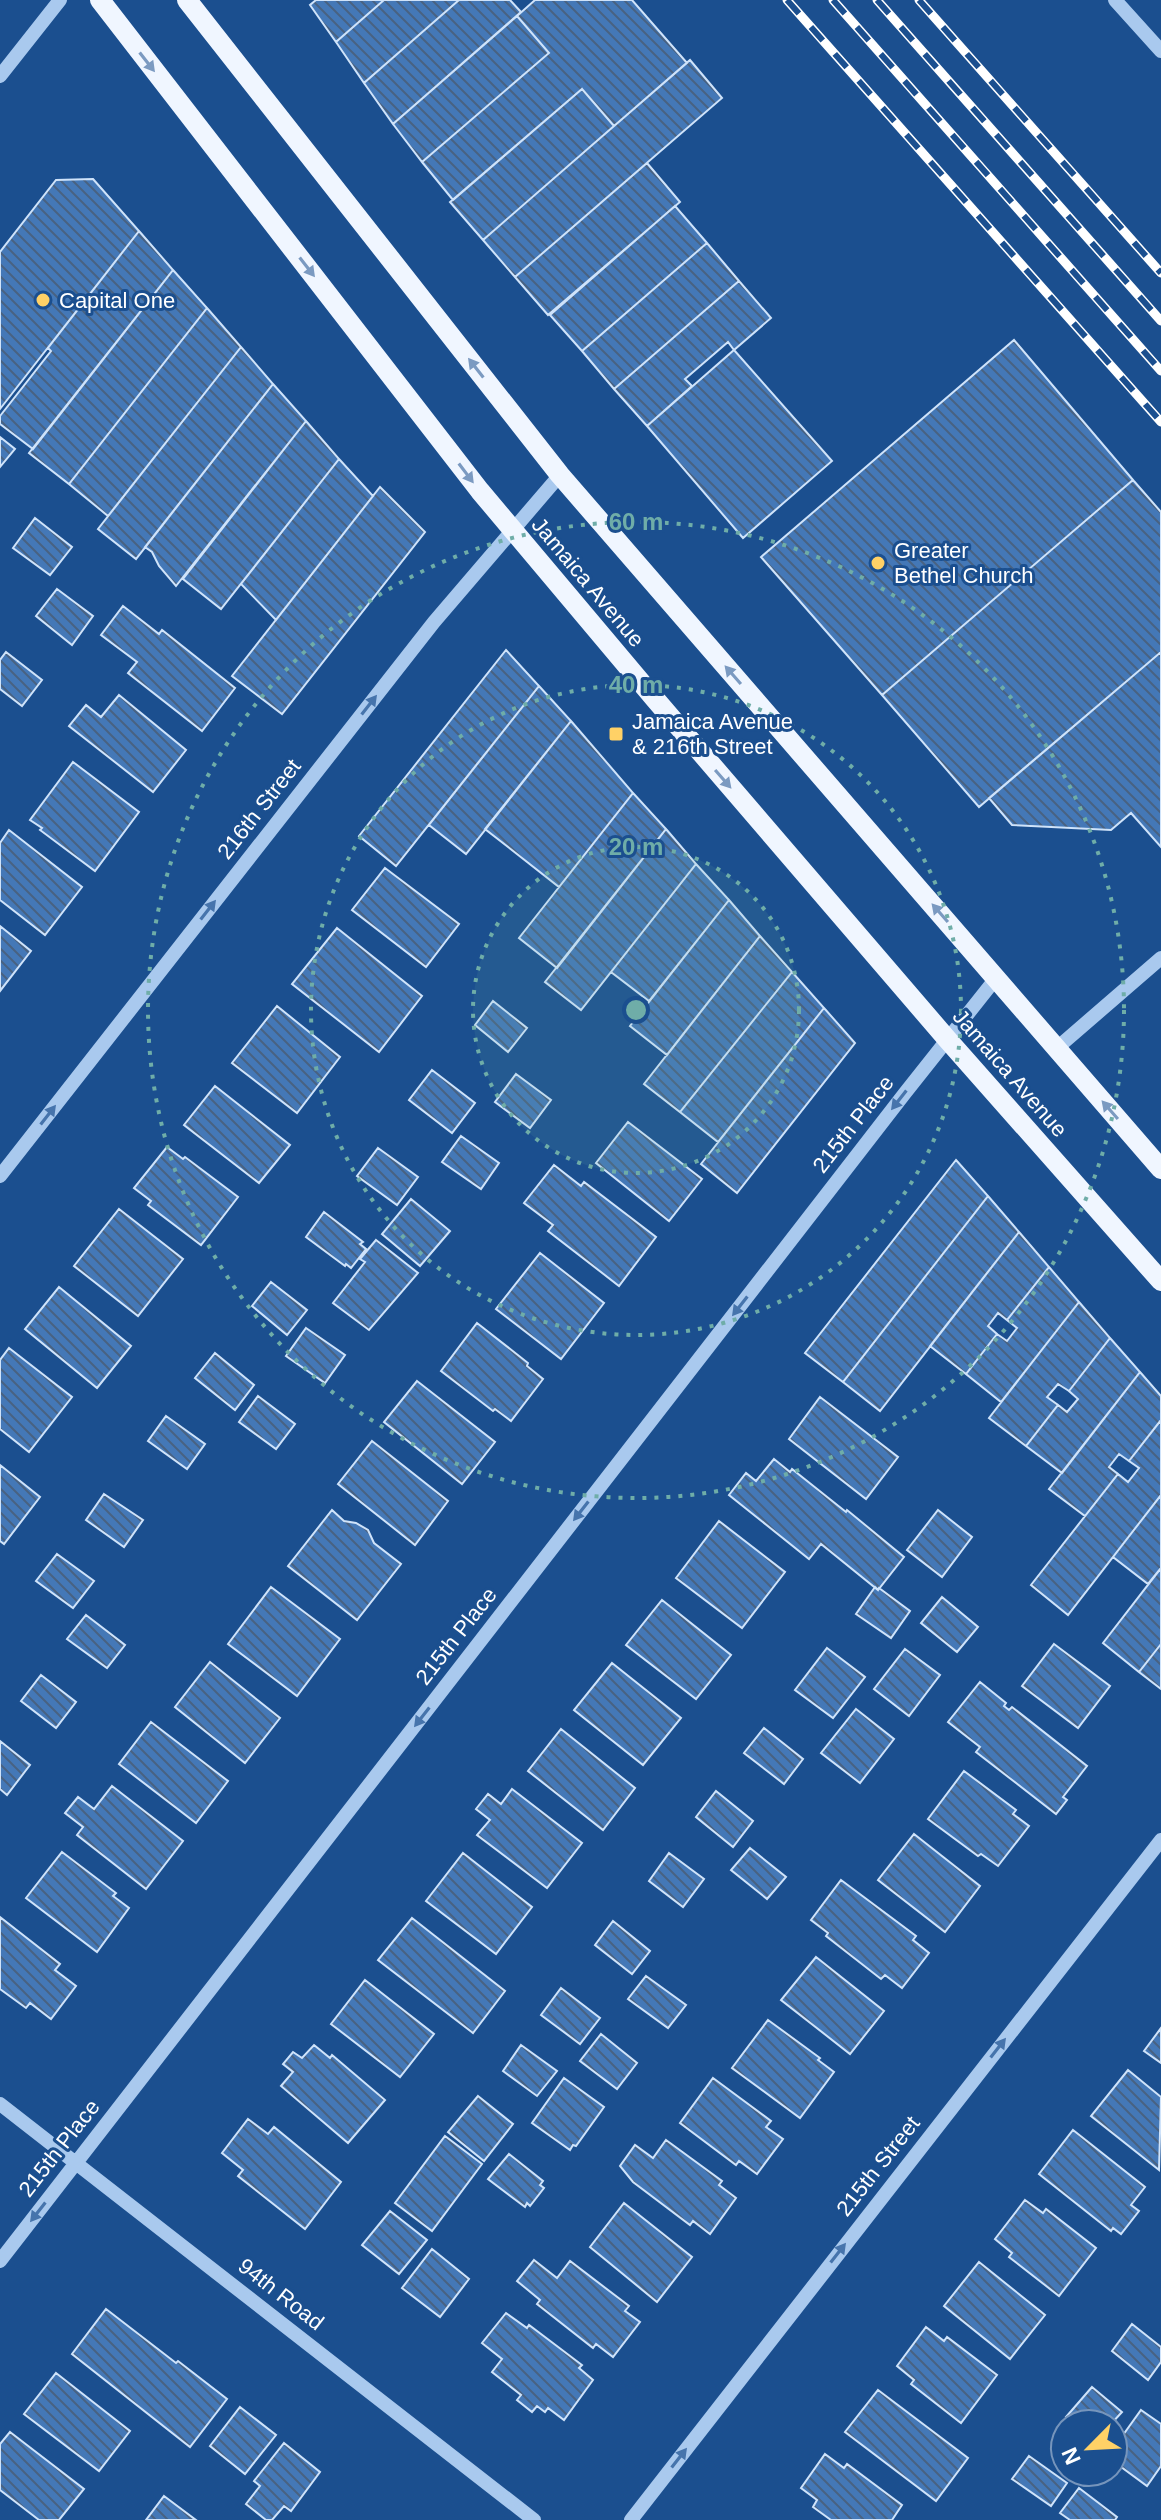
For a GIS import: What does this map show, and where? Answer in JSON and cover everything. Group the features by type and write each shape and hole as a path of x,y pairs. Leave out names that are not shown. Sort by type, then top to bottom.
{"main road":[{"name":"Jamaica Avenue","path":"100,0 512,529 947,1039 1161,1281"},
{"path":"187,0 560,475 1161,1169"}],"street":[{"path":"0,76 60,0"},
{"path":"1115,0 1161,51"},
{"name":"216th Street","path":"0,1176 434,622 560,475"},
{"path":"1057,1048 1161,958"},
{"name":"215th Place","path":"0,2261 997,977"},
{"name":"215th Street","path":"631,2520 1161,1840"},
{"name":"94th Road","path":"0,2104 534,2520"}],"building":[{"path":"316,0 384,0 336,42 310,5"},
{"path":"384,0 459,0 364,83 336,42"},
{"path":"459,0 510,0 521,12 393,124 364,83"},
{"path":"535,0 632,0 687,63 614,126 582,89 453,200 422,162 549,53 517,16"},
{"path":"517,16 549,53 422,162 393,124"},
{"path":"690,60 722,98 515,277 483,240"},
{"path":"582,89 614,126 483,240 450,202"},
{"path":"647,163 680,202 548,315 515,277"},
{"name":"Capital One","path":"93,179 139,231 0,409 0,252 56,180"},
{"path":"675,206 707,243 582,351 550,315"},
{"path":"139,231 173,270 33,449 0,424 0,416 51,351 48,348"},
{"path":"707,243 739,281 614,389 582,351"},
{"path":"173,270 207,308 69,484 29,453"},
{"path":"739,281 771,318 734,350 728,342 685,379 692,386 647,426 614,389"},
{"path":"207,308 241,347 108,516 69,484"},
{"path":"1014,340 1133,480 882,695 761,557"},
{"path":"241,347 273,384 136,559 98,529"},
{"path":"734,350 832,461 743,538 647,426"},
{"path":"273,384 306,421 176,586 145,547"},
{"path":"306,421 339,459 221,609 183,579"},
{"path":"0,437 15,449 0,467"},
{"path":"339,459 373,496 276,620 241,584"},
{"path":"1133,480 1161,512 1161,652 979,807 882,695"},
{"path":"380,487 425,532 282,714 232,676"},
{"path":"35,518 72,547 50,575 13,548"},
{"path":"57,589 93,616 72,645 36,616"},
{"path":"123,606 159,634 162,630 235,688 202,731 128,673 137,662 101,635"},
{"path":"506,650 539,686 396,866 359,836"},
{"path":"6,652 42,680 22,706 0,689 0,660"},
{"path":"1161,652 1161,847 1131,813 1111,830 1012,825 989,798"},
{"path":"539,686 571,721 466,854 429,825"},
{"path":"119,695 186,750 153,792 69,726 86,705 101,717"},
{"path":"571,721 633,793 559,887 485,829"},
{"path":"73,762 139,812 95,871 30,820"},
{"path":"633,793 666,829 557,968 519,938"},
{"path":"666,829 696,864 581,1010 545,982"},
{"path":"9,830 82,887 45,935 0,900 0,843"},
{"path":"696,864 729,900 649,1001 611,972"},
{"path":"385,868 459,924 426,967 352,910"},
{"path":"729,900 760,936 667,1055 630,1026"},
{"path":"0,926 31,951 0,991"},
{"path":"337,928 422,996 379,1052 292,984"},
{"path":"760,936 792,972 680,1112 644,1084"},
{"path":"792,972 824,1008 718,1142 680,1112"},
{"path":"493,1001 527,1028 508,1052 475,1025"},
{"path":"277,1006 340,1057 297,1113 232,1063"},
{"path":"824,1008 855,1043 737,1193 701,1164"},
{"path":"432,1070 475,1103 452,1133 409,1100"},
{"path":"516,1074 551,1100 530,1128 495,1102"},
{"path":"215,1086 290,1145 259,1183 184,1125"},
{"path":"628,1122 702,1179 669,1221 596,1163"},
{"path":"461,1136 499,1163 481,1189 442,1162"},
{"path":"167,1147 238,1197 201,1245 148,1205 151,1201 134,1188"},
{"path":"378,1148 418,1177 397,1205 357,1176"},
{"path":"956,1160 988,1196 843,1382 805,1353"},
{"path":"554,1165 581,1186 584,1182 656,1237 619,1286 548,1231 553,1225 524,1203"},
{"path":"988,1196 1019,1232 880,1411 843,1382"},
{"path":"411,1199 450,1231 420,1266 382,1234"},
{"path":"119,1209 183,1259 138,1316 74,1266"},
{"path":"324,1212 363,1242 360,1244 366,1249 351,1268 306,1237"},
{"path":"1019,1232 1049,1267 1007,1320 998,1313 988,1326 997,1334 966,1374 930,1346"},
{"path":"376,1240 418,1273 369,1330 333,1303 365,1262 360,1259"},
{"path":"540,1253 604,1303 561,1359 496,1309"},
{"path":"1049,1267 1079,1302 1001,1402 966,1374 997,1334 1007,1341 1017,1328 1007,1320"},
{"path":"271,1282 307,1310 287,1335 252,1306"},
{"path":"59,1287 131,1346 97,1388 25,1329"},
{"path":"1079,1302 1110,1338 1069,1391 1058,1384 1047,1397 1058,1405 1026,1446 989,1418"},
{"path":"477,1323 528,1363 527,1366 543,1379 511,1421 441,1371"},
{"path":"306,1328 345,1355 325,1383 286,1356"},
{"path":"1110,1338 1140,1372 1062,1473 1026,1446 1058,1405 1067,1412 1078,1399 1069,1391"},
{"path":"9,1348 72,1397 29,1452 0,1429 0,1360"},
{"path":"215,1353 254,1385 235,1410 195,1378"},
{"path":"1140,1372 1161,1396 1161,1420 1129,1461 1119,1454 1109,1467 1118,1474 1085,1516 1049,1489"},
{"path":"417,1381 495,1442 462,1484 384,1422"},
{"path":"258,1396 295,1424 276,1449 239,1422"},
{"path":"820,1397 898,1457 866,1499 789,1439"},
{"path":"166,1416 205,1444 187,1469 148,1441"},
{"path":"1161,1420 1161,1495 1068,1615 1031,1585 1118,1474 1128,1482 1139,1468 1129,1461"},
{"path":"372,1441 448,1501 415,1545 338,1484"},
{"path":"774,1459 847,1510 904,1557 878,1590 821,1544 809,1559 729,1495 746,1473 756,1481"},
{"path":"0,1465 40,1497 4,1544 0,1541"},
{"path":"104,1494 143,1520 124,1547 86,1520"},
{"path":"1161,1495 1161,1568 1148,1584 1113,1557"},
{"path":"332,1510 344,1521 368,1530 374,1543 401,1564 357,1620 288,1566"},
{"path":"938,1510 972,1537 942,1577 907,1550"},
{"path":"719,1521 785,1572 742,1628 676,1578"},
{"path":"57,1554 94,1581 73,1608 36,1581"},
{"path":"1161,1568 1161,1644 1139,1672 1103,1643"},
{"path":"271,1587 340,1639 297,1696 228,1644"},
{"path":"875,1587 910,1611 891,1638 856,1614"},
{"path":"942,1597 978,1627 957,1652 921,1623"},
{"path":"662,1600 731,1655 696,1699 626,1645"},
{"path":"86,1615 125,1645 107,1668 67,1639"},
{"path":"1054,1644 1110,1686 1078,1728 1022,1686"},
{"path":"1161,1644 1161,1689 1139,1672"},
{"path":"827,1648 865,1677 833,1718 795,1690"},
{"path":"905,1649 940,1675 909,1716 874,1689"},
{"path":"210,1662 280,1718 245,1763 175,1707"},
{"path":"612,1663 681,1718 643,1765 574,1710"},
{"path":"41,1675 76,1702 56,1728 21,1701"},
{"path":"980,1682 1006,1703 1004,1706 1009,1710 1012,1707 1087,1766 1063,1797 1067,1800 1056,1814 976,1752 980,1747 948,1722"},
{"path":"856,1709 894,1739 860,1783 821,1753"},
{"path":"151,1722 228,1781 196,1823 119,1764"},
{"path":"764,1728 803,1759 784,1784 744,1753"},
{"path":"561,1729 635,1788 603,1830 528,1771"},
{"path":"0,1741 30,1765 7,1795 0,1789"},
{"path":"964,1771 1016,1810 1013,1814 1029,1826 998,1866 981,1854 978,1856 928,1819"},
{"path":"112,1786 183,1841 146,1889 77,1835 83,1827 65,1813 78,1797 94,1809"},
{"path":"512,1789 582,1843 547,1888 477,1835 490,1820 476,1809 488,1794 501,1804"},
{"path":"716,1791 753,1821 733,1847 696,1817"},
{"path":"914,1834 980,1886 945,1932 878,1880"},
{"path":"750,1848 786,1877 767,1899 731,1870"},
{"path":"62,1852 116,1893 113,1896 129,1908 97,1952 26,1898"},
{"path":"463,1853 532,1907 496,1954 426,1901"},
{"path":"669,1853 704,1879 683,1907 649,1881"},
{"path":"841,1880 916,1936 913,1940 929,1953 902,1988 885,1975 881,1979 826,1936 828,1933 811,1920"},
{"path":"0,1917 60,1964 55,1970 76,1986 51,2019 30,2003 26,2008 0,1989"},
{"path":"412,1918 505,1991 473,2033 378,1960"},
{"path":"613,1921 650,1951 632,1974 595,1945"},
{"path":"816,1957 884,2011 850,2054 781,2000"},
{"path":"646,1976 686,2005 668,2028 628,1999"},
{"path":"365,1980 434,2034 400,2077 331,2024"},
{"path":"561,1988 600,2018 580,2044 541,2015"},
{"path":"768,2020 834,2072 800,2118 732,2068"},
{"path":"1161,2028 1161,2063 1144,2051"},
{"path":"601,2034 637,2063 617,2089 580,2061"},
{"path":"314,2045 330,2058 332,2055 385,2100 348,2143 281,2086 293,2072 283,2064 293,2052 302,2058"},
{"path":"521,2045 557,2071 537,2096 503,2071"},
{"path":"1128,2070 1161,2097 1159,2170 1091,2116"},
{"path":"564,2078 604,2107 570,2150 532,2123"},
{"path":"713,2078 771,2121 766,2127 783,2139 757,2174 739,2161 736,2165 680,2123"},
{"path":"478,2096 513,2124 484,2161 448,2132"},
{"path":"248,2119 268,2134 274,2127 341,2182 305,2229 238,2176 243,2170 222,2153"},
{"path":"1073,2130 1145,2187 1131,2205 1139,2211 1121,2234 1113,2228 1111,2231 1039,2174"},
{"path":"445,2136 482,2164 432,2231 395,2203"},
{"path":"666,2140 722,2181 719,2185 736,2198 710,2234 693,2221 690,2225 633,2182 620,2166 635,2145 653,2158"},
{"path":"509,2154 543,2181 540,2185 544,2188 530,2206 527,2203 525,2207 488,2179"},
{"path":"1025,2200 1043,2213 1046,2209 1096,2248 1059,2296 1009,2257 1012,2253 995,2239"},
{"path":"624,2203 692,2257 657,2302 590,2247"},
{"path":"390,2211 427,2240 399,2274 362,2245"},
{"path":"432,2249 469,2279 440,2317 402,2288"},
{"path":"534,2260 557,2278 570,2261 629,2306 625,2311 640,2322 613,2357 596,2344 593,2348 537,2304 540,2300 517,2281"},
{"path":"979,2262 1045,2315 1010,2359 944,2306"},
{"path":"106,2309 227,2399 190,2447 72,2354"},
{"path":"506,2313 527,2328 529,2325 582,2365 579,2368 593,2380 564,2420 548,2408 545,2412 537,2406 532,2412 517,2400 521,2395 492,2372 502,2359 482,2343"},
{"path":"1132,2324 1161,2347 1161,2362 1148,2380 1112,2351"},
{"path":"926,2327 944,2341 947,2337 997,2375 961,2423 911,2384 914,2380 897,2366"},
{"path":"56,2373 130,2431 99,2471 24,2414"},
{"path":"1092,2387 1117,2408 1074,2408"},
{"path":"878,2390 968,2458 936,2501 845,2432"},
{"path":"240,2407 276,2435 245,2474 210,2446"},
{"path":"1141,2410 1161,2424 1161,2466 1147,2486 1129,2473 1129,2427"},
{"path":"10,2432 84,2489 59,2520 39,2520 0,2490 0,2444"},
{"path":"284,2443 320,2472 291,2511 284,2506 272,2520 266,2520 246,2504 260,2486 254,2481"},
{"path":"825,2454 844,2468 847,2464 902,2505 892,2520 831,2520 813,2507 817,2500 801,2488"},
{"path":"1029,2456 1049,2470 1049,2488 1064,2488 1051,2506 1012,2479"},
{"path":"1079,2488 1117,2517 1115,2520 1070,2520 1060,2513"},
{"path":"164,2496 196,2520 146,2520"}],"railway":[{"path":"787,0 1161,422"},
{"path":"833,0 1161,371"},
{"path":"877,0 1161,321"},
{"path":"919,0 1161,273"}],"place":[{"name":"Capital One","path":"43,300"},
{"name":"Greater Bethel Church","path":"878,563"},
{"name":"Jamaica Avenue & 216th Street","path":"616,734"}]}
